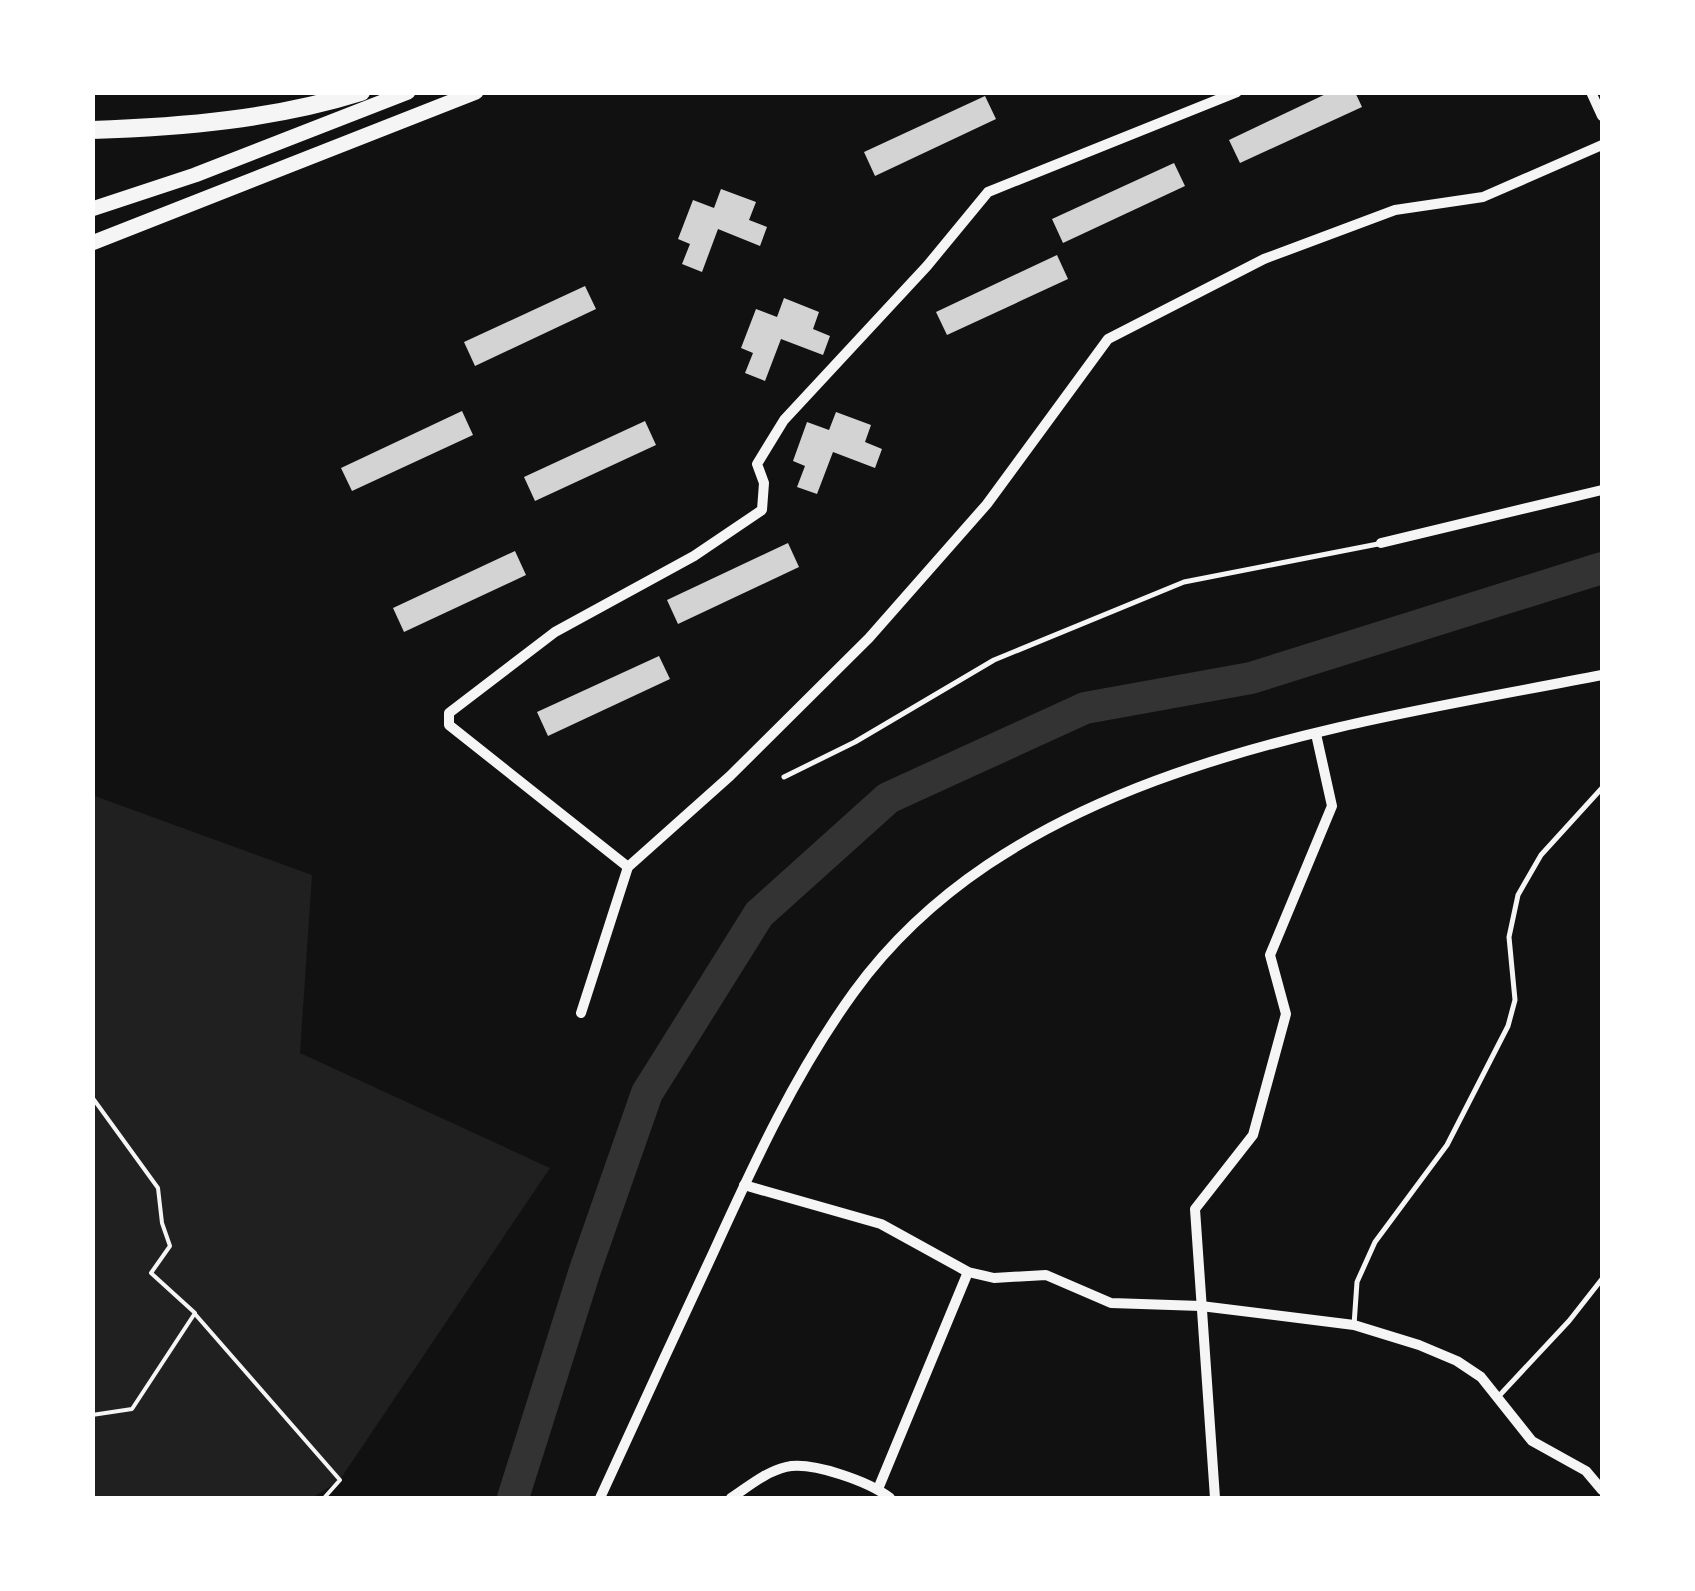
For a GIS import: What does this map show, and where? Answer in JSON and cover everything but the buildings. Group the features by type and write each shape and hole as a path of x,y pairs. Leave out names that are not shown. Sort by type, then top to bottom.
{"highway":[{"path":"92,130 167,127 311,108 362,92"},
{"path":"92,208 195,175 408,92"},
{"path":"92,243 476,92"}],"street":[{"path":"628,867 449,725 450,713 555,632 694,556 762,510 764,482 757,464 784,420 926,266 988,192 1237,92"},
{"path":"1591,92 1602,116"},
{"path":"581,1013 628,867 730,776 870,638 987,504 1108,339 1264,259 1395,210 1484,197 1602,145"},
{"path":"1381,543 1602,490"},
{"path":"600,1498 774,1120 856,990 910,929 966,880 1028,840 1151,781 1316,734 1602,675"},
{"path":"1215,1498 1195,1209 1253,1135 1286,1014 1270,956 1332,806 1316,734"},
{"path":"744,1186 881,1224 968,1272 994,1278 1046,1275 1112,1302 1201,1306 1354,1326 1419,1345 1481,1377 1532,1441 1586,1471 1602,1490"},
{"path":"878,1489 968,1272"},
{"path":"730,1498 769,1473 789,1466 812,1468 878,1489 890,1498"}],"lane":[{"path":"784,777 855,742 994,660 1184,582 1381,543"},
{"path":"1354,1326 1357,1282 1375,1242 1447,1145 1508,1026 1515,1000 1509,937 1518,895 1542,855 1602,788"},
{"path":"1498,1397 1569,1321 1602,1279"}],"path":[{"path":"92,1097 158,1188 162,1223 170,1246 151,1273 195,1313 340,1480 324,1498"},
{"path":"92,1416 132,1409 195,1313"}],"shaded area":[{"path":"92,795 312,875 300,1053 550,1168 339,1481 312,1498 93,1498"}],"waterway":[{"path":"513,1498 585,1270 647,1093 759,914 888,798 1085,708 1251,678 1602,568"}]}
